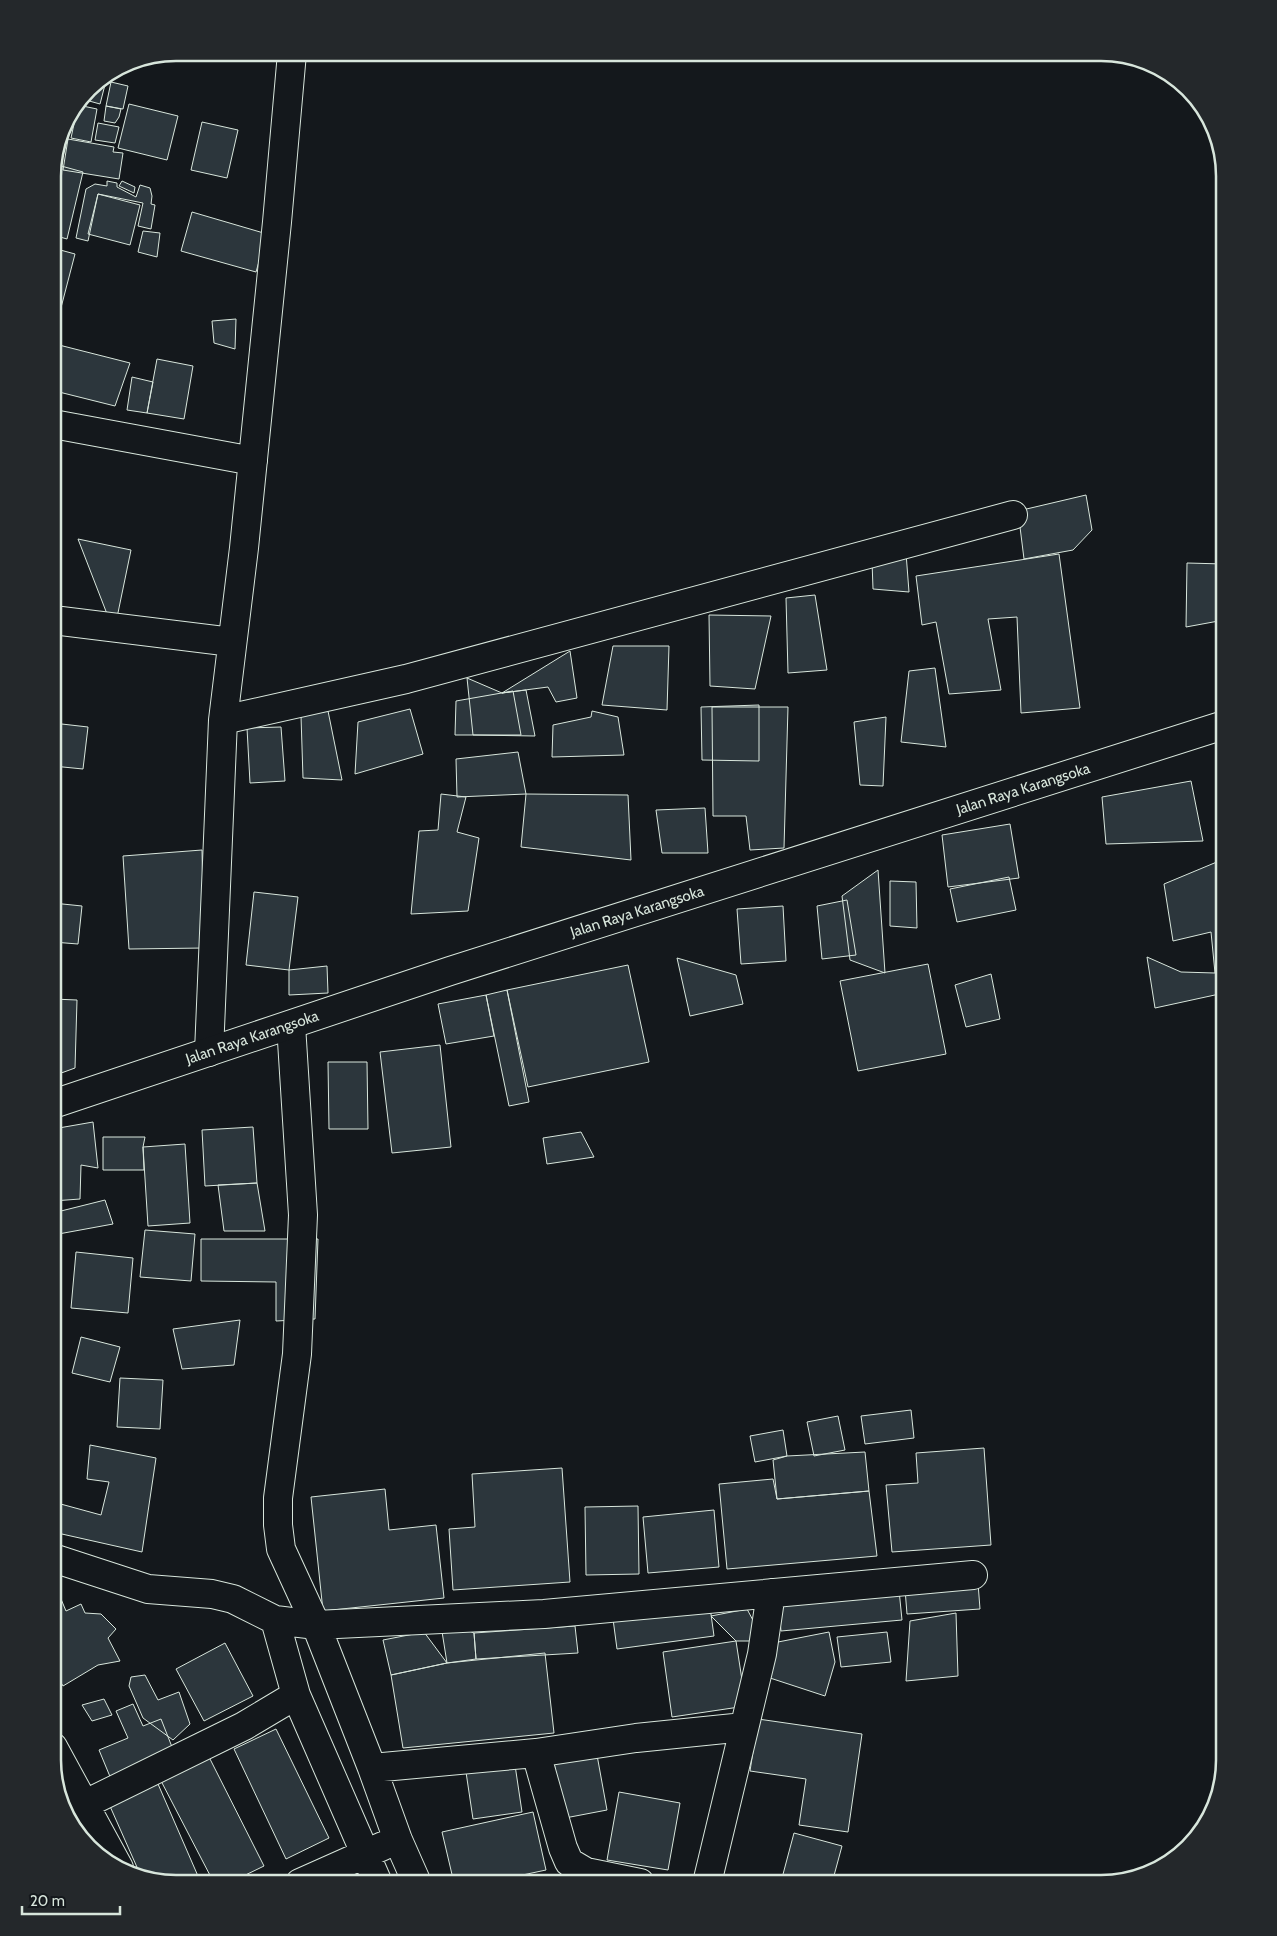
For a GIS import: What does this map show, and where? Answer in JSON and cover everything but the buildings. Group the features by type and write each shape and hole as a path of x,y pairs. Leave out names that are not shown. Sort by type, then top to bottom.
{"street":[{"path":"209,1052 223,720 278,222 291,61"},
{"path":"61,425 253,461"},
{"path":"223,720 406,679 1013,515"},
{"path":"61,621 232,642"},
{"name":"Jalan Raya Karangsoka","path":"61,1101 450,970 1216,728"},
{"path":"291,1024 304,1215 297,1354 278,1498 278,1525 281,1549 316,1626 398,1840 413,1875"},
{"path":"61,1561 148,1589 212,1594 233,1599 274,1620 316,1626 544,1614 973,1575"},
{"path":"709,1875 762,1654 771,1593"},
{"path":"274,1620 296,1696 375,1875"},
{"path":"76,1808 244,1726 296,1696"},
{"path":"372,1768 536,1752 636,1738 744,1727"},
{"path":"536,1752 563,1848 569,1862 586,1872 601,1875"},
{"path":"62,1772 76,1808 107,1852"},
{"path":"317,1875 365,1852 398,1840"}]}
